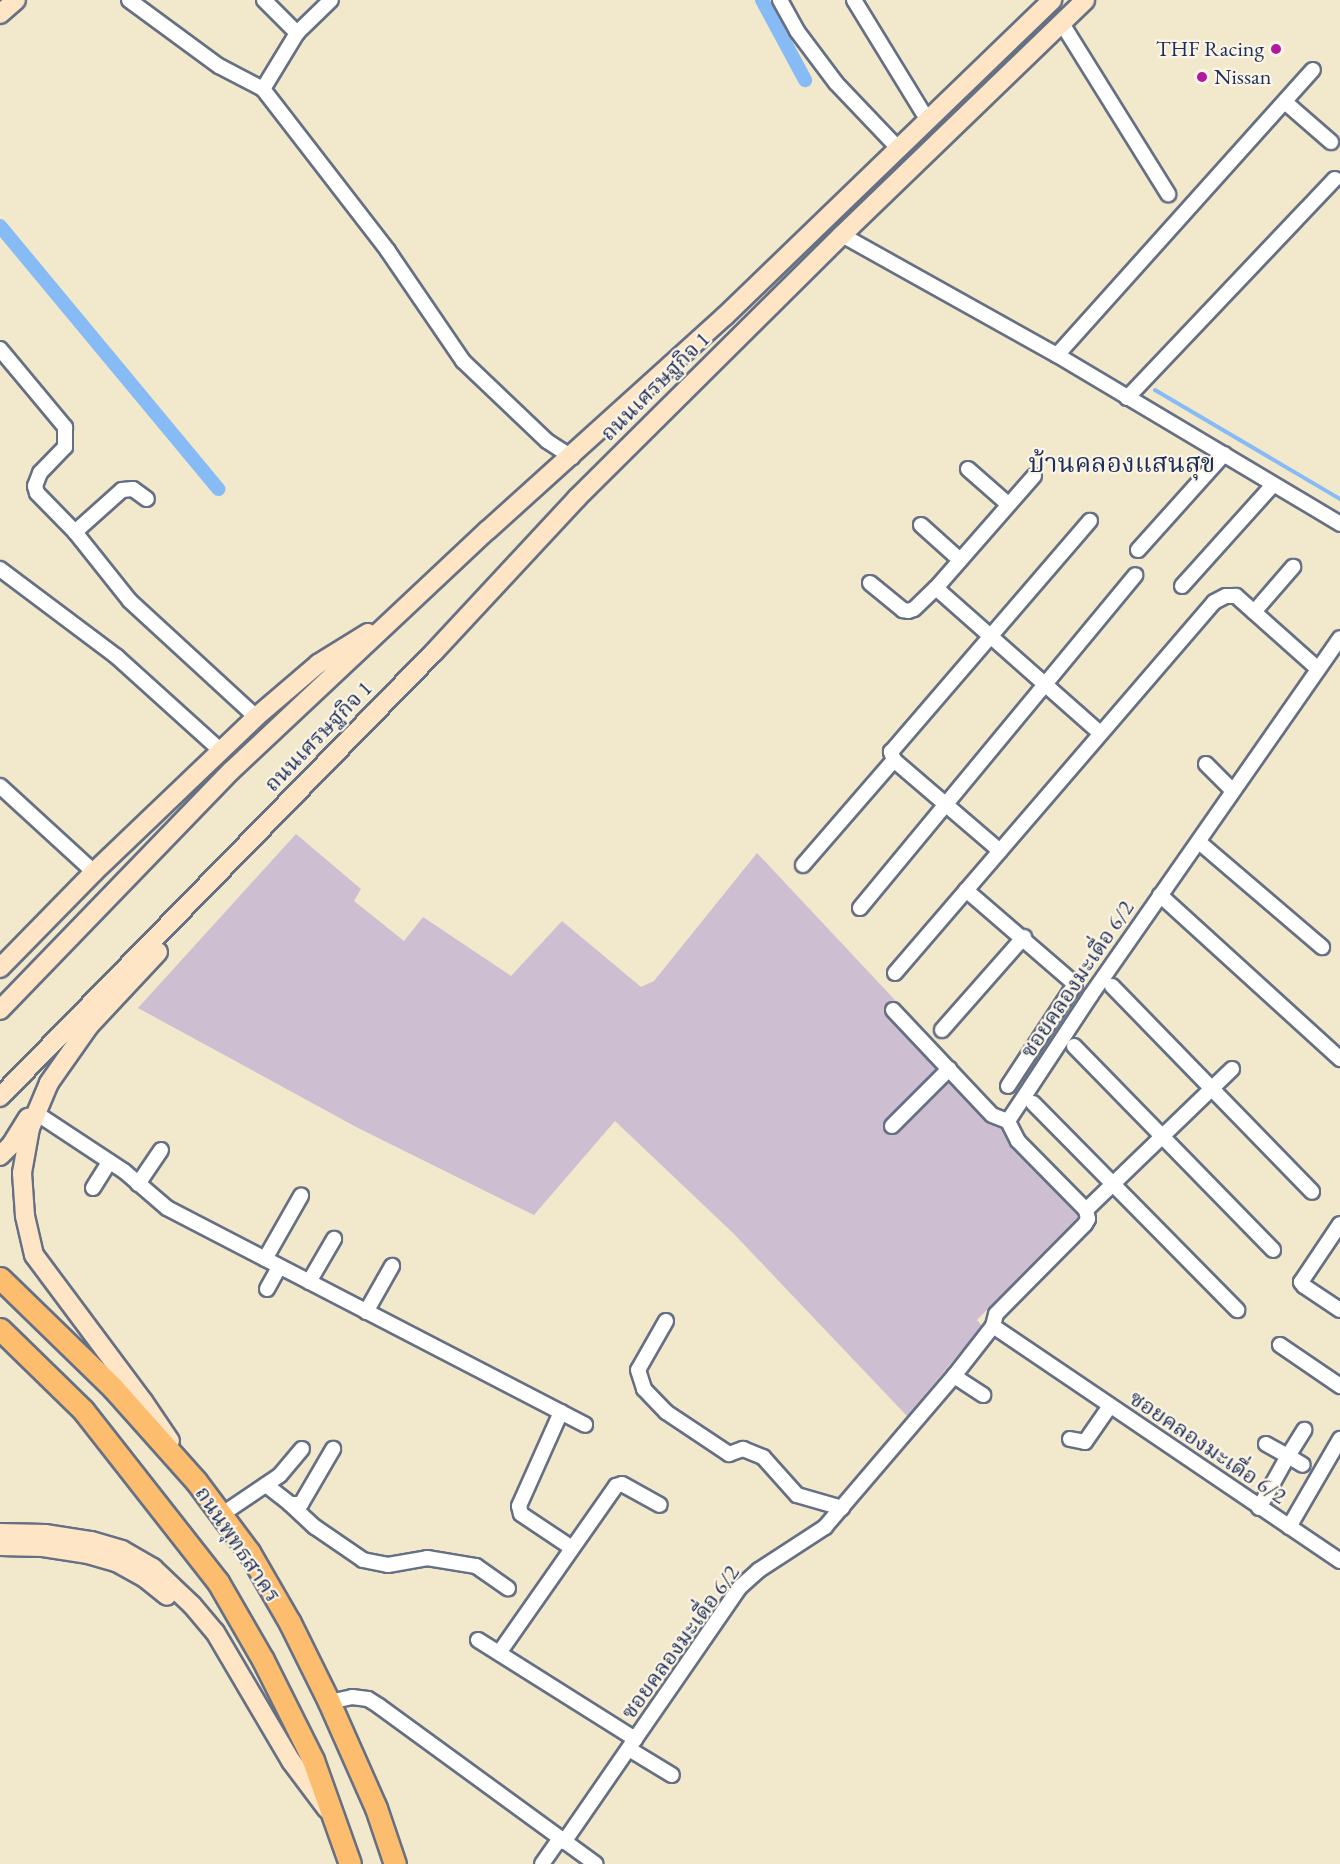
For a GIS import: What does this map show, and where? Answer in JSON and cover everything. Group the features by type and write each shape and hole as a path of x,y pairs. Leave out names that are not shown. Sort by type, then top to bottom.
{"main road":[{"path":"0,14 16,0"},
{"name":"ถนนเศรษฐกิจ 1","path":"0,1010 231,771 385,625 725,316 927,118 1052,0"},
{"name":"ถนนเศรษฐกิจ 1","path":"0,1097 411,675 577,498 842,235 1085,0"},
{"path":"1031,19 1047,35"},
{"path":"0,968 94,872 256,717 337,650 385,625"},
{"path":"0,1156 11,1145 49,1083 89,1026 379,720 411,675"},
{"path":"49,1083 30,1128 22,1173 25,1215 34,1255 143,1401 196,1481"},
{"name":"ถนนพุทธสาคร","path":"0,1278 113,1388 196,1481 249,1552 290,1623 329,1702 376,1808 395,1864"},
{"name":"ถนนพุทธสาคร","path":"0,1329 83,1410 218,1581 263,1660 308,1750 337,1822 350,1864"},
{"path":"0,1533 45,1534 91,1541 122,1550 153,1568 192,1605 232,1657 291,1761 337,1822"},
{"path":"0,1548 20,1546 82,1553 116,1562 145,1578 179,1605 232,1657"}],"street":[{"path":"129,0 219,66 263,89 388,251 463,361 547,441 572,457"},
{"path":"264,0 297,33"},
{"path":"263,89 297,33 331,0"},
{"path":"780,0 797,31 836,83 897,147"},
{"path":"854,0 927,118"},
{"path":"1061,22 1168,194"},
{"path":"1057,355 1314,70"},
{"path":"1285,102 1331,142"},
{"path":"1127,398 1335,179"},
{"path":"842,235 1057,355 1340,524"},
{"path":"0,349 66,427 66,447 40,472 35,486 37,493 75,532 130,601 256,717"},
{"path":"1138,550 1224,454"},
{"path":"968,469 1008,504"},
{"path":"870,583 903,610 914,609 936,588 1034,476"},
{"path":"1182,586 1274,485"},
{"path":"75,532 122,490 133,489 147,499"},
{"path":"1000,851 894,760 891,752 1090,521"},
{"path":"921,525 960,560"},
{"path":"1254,612 1293,567"},
{"path":"0,569 117,657 221,751"},
{"path":"860,908 1135,575"},
{"path":"936,588 1100,733"},
{"path":"895,973 1214,603 1226,596 1236,596 1318,669"},
{"name":"ซอยคลองมะเดื่อ 6/2","path":"1008,1121 1160,895 1340,638"},
{"path":"803,865 894,760"},
{"path":"1206,764 1233,791"},
{"path":"0,786 94,872"},
{"path":"1199,842 1322,947"},
{"path":"966,890 1024,937 1075,984 1008,1086"},
{"path":"1160,895 1340,1059"},
{"path":"942,1030 1024,937"},
{"path":"1112,986 1312,1192"},
{"path":"893,1010 992,1115 1008,1121 1018,1141 1086,1210 1115,1185 1232,1070"},
{"path":"1074,1046 1273,1250"},
{"path":"892,1126 950,1069"},
{"path":"1033,1103 1237,1311"},
{"path":"36,1113 109,1162 167,1208 585,1425"},
{"path":"138,1184 161,1150"},
{"path":"93,1188 109,1162"},
{"path":"266,1259 301,1196"},
{"name":"ซอยคลองมะเดื่อ 6/2","path":"542,1864 632,1744 749,1577 814,1535 842,1508 954,1376 993,1326 996,1314 1085,1224 1088,1218 1086,1210"},
{"path":"1340,1224 1301,1282 1340,1310"},
{"path":"309,1282 333,1239"},
{"path":"366,1311 392,1266"},
{"path":"267,1289 279,1267"},
{"path":"666,1321 638,1370 644,1389 666,1412 729,1454 743,1449 763,1457 797,1495 842,1508"},
{"name":"ซอยคลองมะเดื่อ 6/2","path":"993,1326 1340,1561"},
{"path":"1280,1345 1340,1386"},
{"path":"954,1376 982,1395"},
{"path":"1070,1439 1085,1442 1110,1406"},
{"path":"561,1412 519,1506 521,1514 572,1548"},
{"path":"1259,1508 1304,1430"},
{"path":"1289,1527 1340,1439"},
{"path":"1266,1444 1303,1465"},
{"path":"221,1515 280,1476 302,1449"},
{"path":"290,1504 301,1504 333,1449"},
{"path":"499,1653 616,1486 622,1484 660,1505"},
{"path":"266,1485 315,1527 363,1560 388,1565 427,1558 476,1566 508,1588"},
{"path":"477,1640 632,1744 672,1775"},
{"path":"329,1702 352,1697 373,1702 596,1864"}],"shaded area":[{"path":"296,834 361,889 354,901 404,941 423,917 511,976 562,921 641,987 654,981 757,853 1000,1112 1080,1215 977,1320 982,1326 907,1416 733,1233 615,1121 534,1215 358,1128 138,1008"}],"waterway":[{"path":"762,0 805,80"},
{"path":"0,226 218,489"},
{"path":"1155,390 1340,499"}],"place":[{"name":"THF Racing","path":"1276,49"},
{"name":"Nissan","path":"1202,77"}],"district":[{"name":"บ้านคลองแสนสุข","path":"1122,464"}]}
